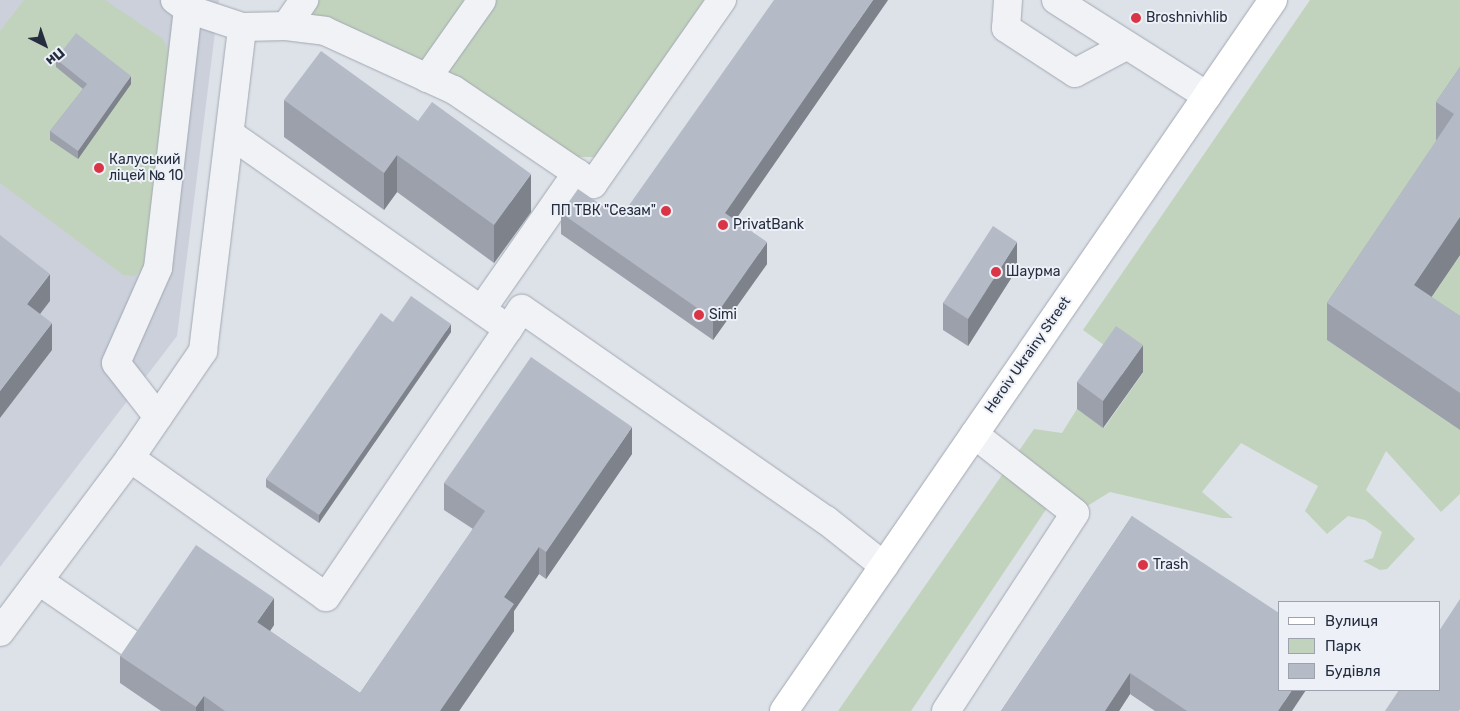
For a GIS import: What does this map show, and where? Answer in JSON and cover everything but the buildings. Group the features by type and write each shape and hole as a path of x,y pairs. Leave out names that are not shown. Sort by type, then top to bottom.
{"main road":[{"name":"Heroiv Ukrainy Street","path":"784,711 1272,0"}],"lane":[{"path":"286,26 304,0"},
{"path":"427,78 482,0"},
{"path":"158,417 116,362 158,268 182,5 242,27 286,26 325,31 454,90 593,184 722,0"},
{"path":"1008,0 1006,28 1075,73 1124,46"},
{"path":"1056,0 1124,46 1207,96"},
{"path":"0,632 130,458 203,351 242,27"},
{"path":"230,134 509,329"},
{"path":"482,309 577,173"},
{"path":"130,458 326,597 522,309 826,520 884,566"},
{"path":"946,711 1076,513 974,434"},
{"path":"39,580 128,642"}],"shaded area":[{"name":"Калуський ліцей № 10","path":"0,0 219,0 177,336 0,567"}],"green space":[{"path":"24,0 105,0 163,39 168,49 169,72 146,265 135,276 123,275 0,183 0,31"},
{"path":"304,0 704,0 596,157 552,157 325,31"},
{"path":"1310,0 1460,0 1460,104 1454,151 1327,340 1460,430 1460,494 1441,512 1386,451 1366,490 1415,539 1387,569 1380,570 1363,561 1373,558 1382,532 1365,520 1348,516 1327,534 1305,511 1318,486 1241,443 1202,492 1233,518 1222,518 1110,492 1084,508 1055,496 911,711 838,711 1034,429 1062,433 1077,409 1104,428 1143,373 1083,330"},
{"path":"1460,255 1460,353 1414,323"}],"place":[{"name":"Broshnivhlib","path":"1136,18"},
{"name":"Калуський ліцей № 10","path":"99,168"},
{"name":"ПП ТВК \"Сезам\"","path":"666,211"},
{"name":"PrivatBank","path":"723,225"},
{"name":"Шаурма","path":"996,272"},
{"name":"Simi","path":"699,315"},
{"name":"Trash","path":"1143,565"}]}
